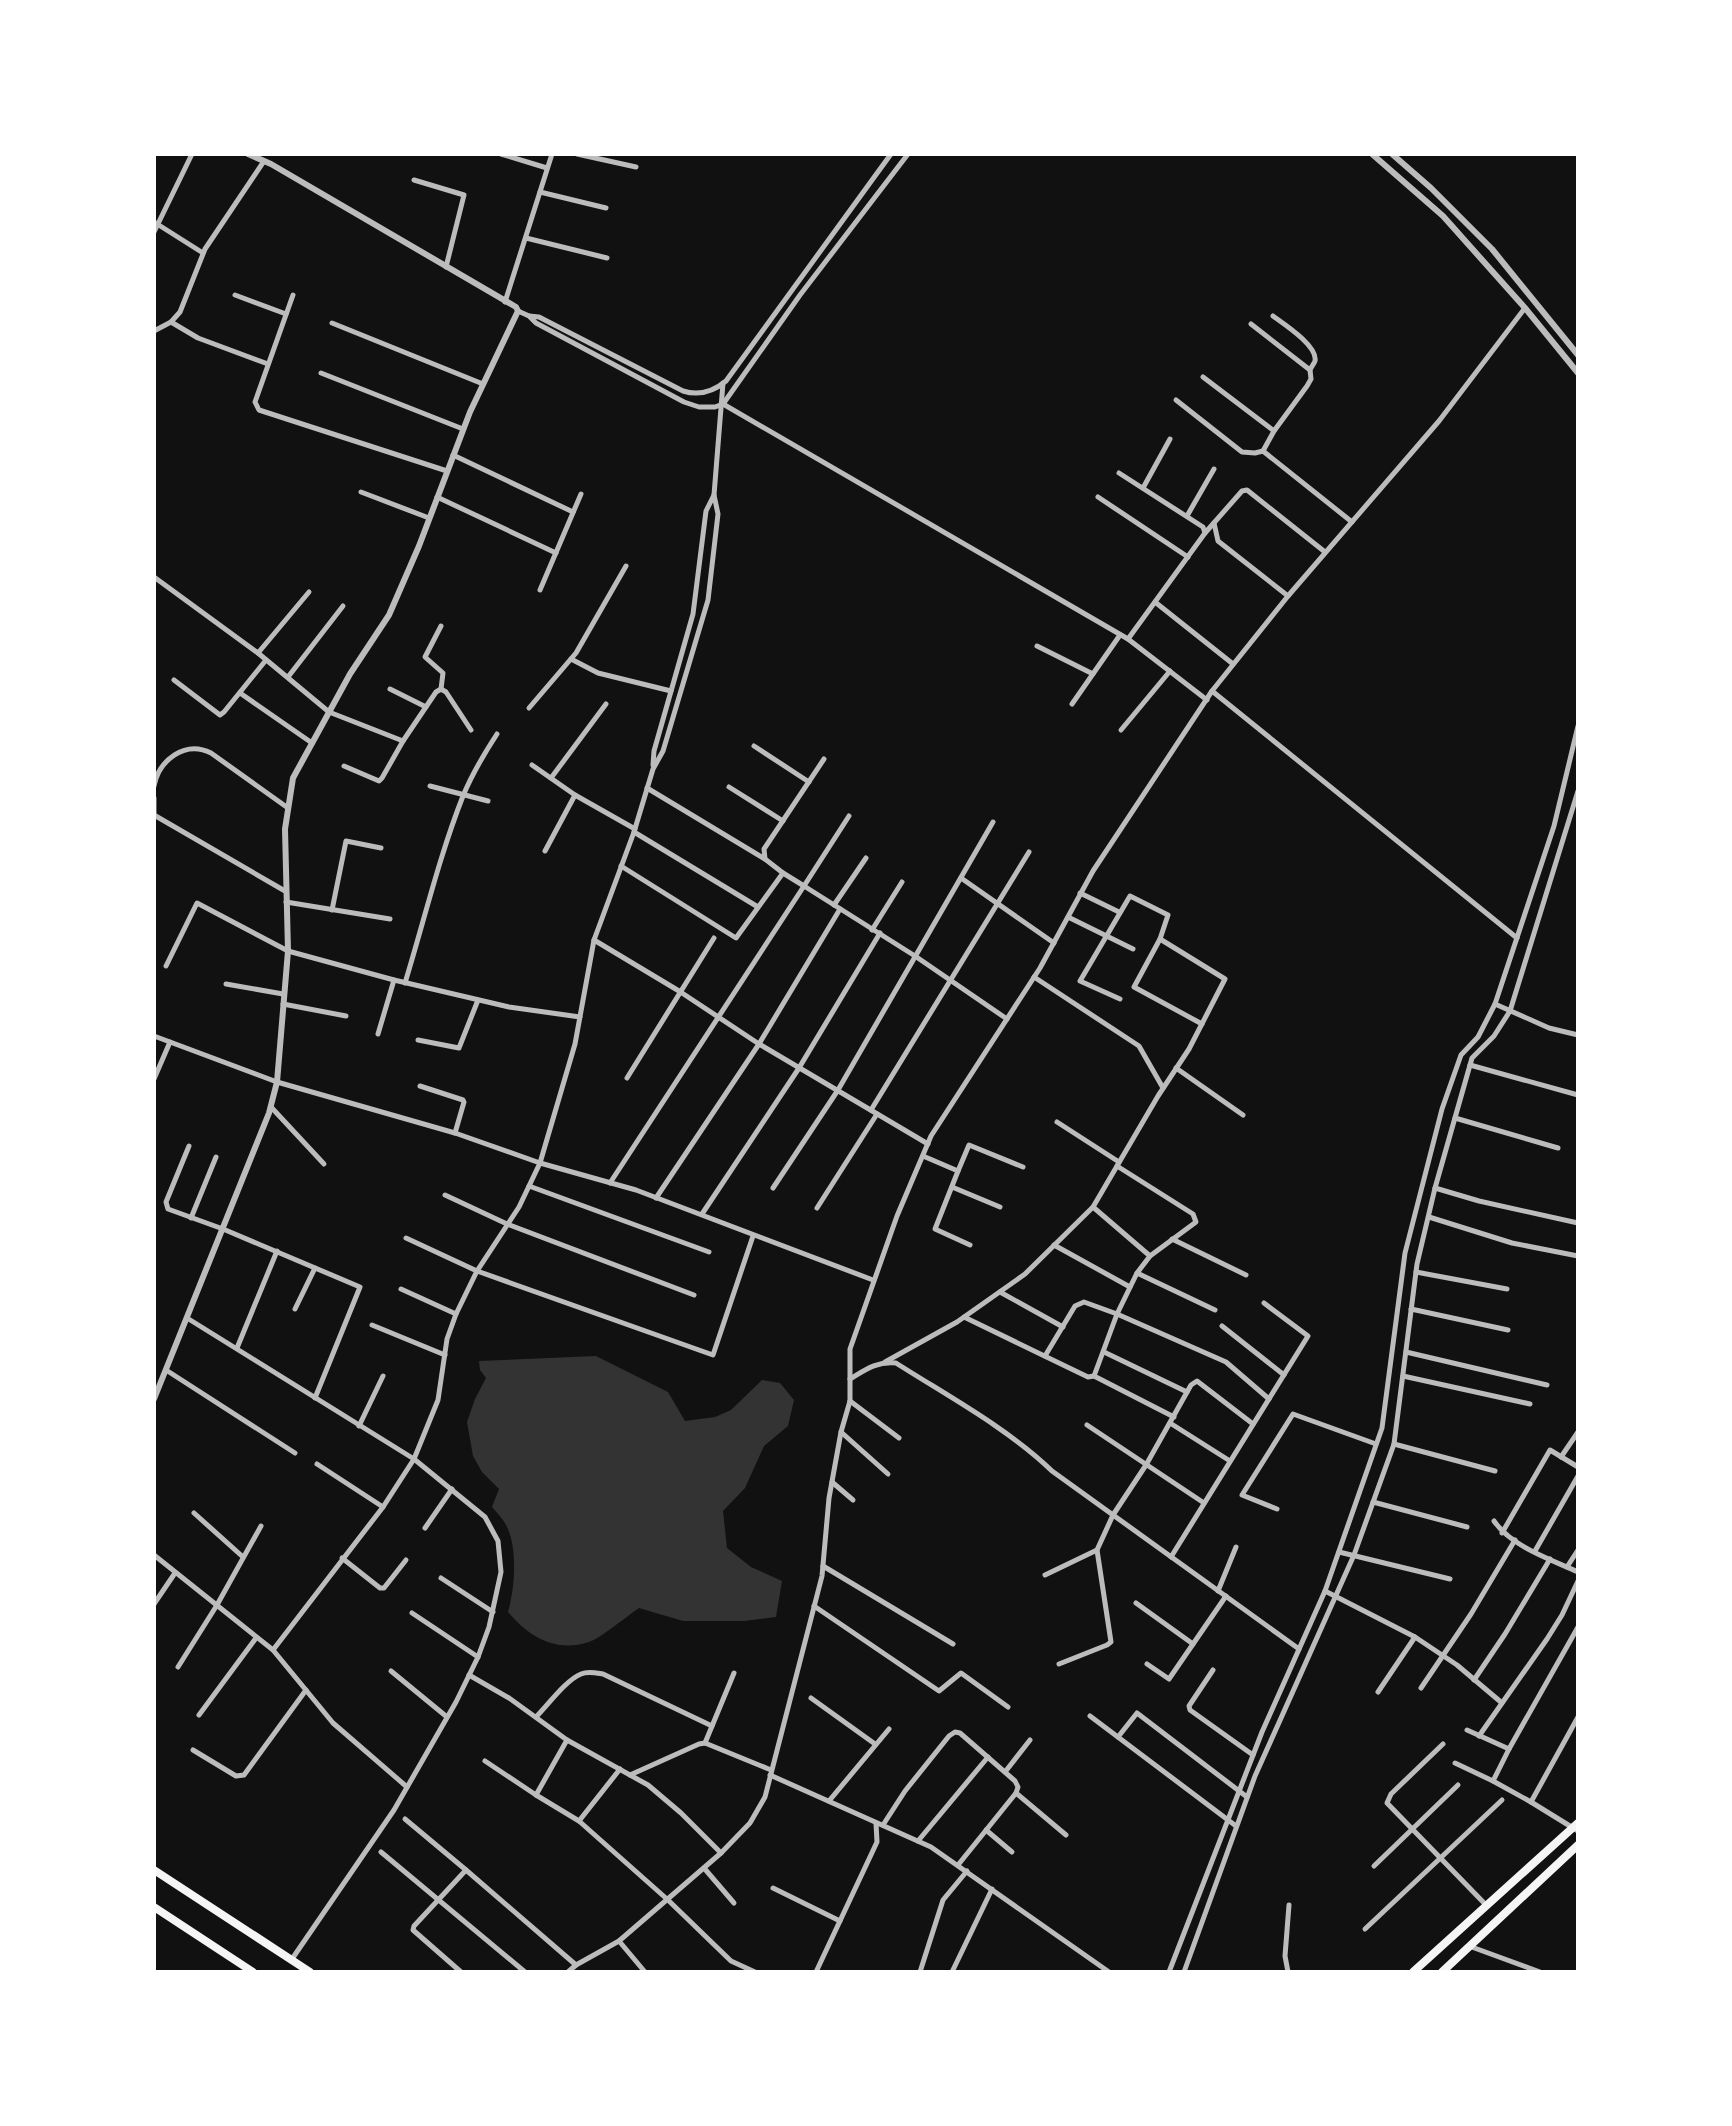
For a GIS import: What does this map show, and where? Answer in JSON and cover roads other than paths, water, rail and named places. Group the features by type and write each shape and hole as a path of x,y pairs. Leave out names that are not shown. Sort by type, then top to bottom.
{"main road":[{"path":"1413,1972 1576,1827"},
{"path":"1442,1972 1578,1845"},
{"path":"154,1870 310,1972"},
{"path":"154,1907 253,1972"}],"street":[{"path":"154,232 156,223 192,154"},
{"path":"248,154 279,169 518,311 539,317 684,391 705,392 723,383 891,154"},
{"path":"501,154 547,168"},
{"path":"505,302 552,154"},
{"path":"577,154 636,167"},
{"path":"529,316 536,323 684,402 707,408 723,404 800,295 908,154"},
{"path":"1372,154 1435,208 1525,308 1578,373"},
{"path":"1392,154 1431,188 1492,249 1578,355"},
{"path":"154,331 170,322 180,312 203,253 267,163"},
{"path":"414,180 464,195 446,267"},
{"path":"540,192 606,208"},
{"path":"156,223 203,253"},
{"path":"526,238 607,258"},
{"path":"235,295 286,314"},
{"path":"293,295 255,401 259,410 447,471"},
{"path":"568,1972 619,1941 721,1853 750,1822 765,1797 823,1566 832,1482 850,1401 850,1349 897,1216 928,1144 1034,977 1080,893 1212,691 1287,596 1438,421 1525,308"},
{"path":"154,1399 271,1107 277,1082 288,951 285,829 293,778 350,674 389,614 463,429 518,311"},
{"path":"1176,400 1242,452 1263,451 1274,431 1307,386 1315,361 1315,352 1307,343 1273,316"},
{"path":"170,322 198,338 268,364"},
{"path":"332,323 483,384"},
{"path":"1251,324 1310,370"},
{"path":"321,373 463,429"},
{"path":"1203,377 1274,431"},
{"path":"653,769 654,751 693,614 706,511 714,495 723,383"},
{"path":"723,404 1128,639 1207,699"},
{"path":"1143,488 1170,439"},
{"path":"1263,451 1352,522"},
{"path":"453,455 573,512"},
{"path":"1187,516 1214,469"},
{"path":"1119,473 1203,527 1205,533"},
{"path":"1128,639 1205,533 1242,491 1247,490 1325,552"},
{"path":"361,492 429,518"},
{"path":"540,590 581,494"},
{"path":"273,1650 383,1507 414,1459 438,1400 447,1339 456,1314 477,1271 507,1224 540,1163 575,1044 594,940 635,830 653,769 663,751 708,600 718,508 714,495"},
{"path":"437,497 556,553"},
{"path":"1098,498 1188,557"},
{"path":"1214,523 1218,541 1287,596"},
{"path":"529,708 571,659 626,566"},
{"path":"154,577 258,653 329,712 403,741"},
{"path":"258,653 309,592"},
{"path":"1155,602 1233,664"},
{"path":"288,677 343,606"},
{"path":"344,766 375,780 381,780 403,741 441,689 443,673 427,660 425,655 441,626"},
{"path":"1072,705 1120,635"},
{"path":"1037,646 1093,674"},
{"path":"571,659 598,673 671,691"},
{"path":"174,680 220,715 266,660"},
{"path":"1121,730 1170,671"},
{"path":"390,688 426,707"},
{"path":"441,689 446,692 471,730"},
{"path":"1212,691 1517,938"},
{"path":"240,692 312,743"},
{"path":"551,778 606,704"},
{"path":"1169,1972 1253,1755 1325,1591 1382,1428 1405,1253 1442,1109 1461,1055 1478,1037 1495,1004 1556,819 1578,726"},
{"path":"405,983 464,795 497,734"},
{"path":"754,746 808,782"},
{"path":"154,786 159,772 171,757 179,752 201,749 211,753 288,808"},
{"path":"765,859 764,849 824,759"},
{"path":"532,765 575,795 758,907"},
{"path":"430,786 488,801"},
{"path":"729,787 783,821"},
{"path":"647,788 765,859 1007,1018"},
{"path":"1184,1972 1247,1797 1354,1555 1394,1444 1416,1272 1435,1188 1470,1065 1475,1054 1494,1036 1510,1011 1578,791"},
{"path":"545,851 575,795"},
{"path":"154,798 154,815 285,891"},
{"path":"610,1183 849,816"},
{"path":"773,1188 838,1090 993,822"},
{"path":"332,910 346,841 381,848"},
{"path":"817,1208 1029,852"},
{"path":"656,1198 759,1044 866,858"},
{"path":"621,866 736,938 783,873"},
{"path":"961,878 1054,943"},
{"path":"872,930 901,882"},
{"path":"1080,893 1119,912"},
{"path":"1120,999 1080,981 1130,896 1168,915 1160,939 1134,986 1202,1024"},
{"path":"286,902 390,919"},
{"path":"166,966 197,903 288,951 478,1000 580,1017"},
{"path":"1068,917 1133,949"},
{"path":"702,1214 799,1068 880,933"},
{"path":"627,1078 714,938"},
{"path":"850,1379 964,1317 1000,1292 1025,1273 1093,1207 1176,1069 1225,979 1160,939"},
{"path":"594,940 759,1044 928,1144"},
{"path":"1034,977 1139,1046 1163,1088"},
{"path":"378,1034 394,980"},
{"path":"226,984 283,995"},
{"path":"418,1040 459,1048 478,1000"},
{"path":"283,1004 346,1016"},
{"path":"1495,1004 1549,1028 1578,1035"},
{"path":"154,1036 277,1082 455,1133 540,1163 656,1198 873,1280"},
{"path":"154,1079 170,1042"},
{"path":"1470,1065 1578,1094"},
{"path":"1176,1069 1243,1115"},
{"path":"420,1086 463,1100 464,1105 455,1133"},
{"path":"271,1107 324,1164"},
{"path":"1455,1118 1559,1148"},
{"path":"1057,1122 1192,1214 1196,1222 1150,1256 1137,1273 1094,1376"},
{"path":"970,1245 935,1229 970,1145 1023,1167"},
{"path":"189,1146 166,1206 172,1211 223,1228 360,1287 315,1398"},
{"path":"923,1156 958,1171"},
{"path":"191,1217 216,1157"},
{"path":"529,1186 709,1252"},
{"path":"952,1187 1000,1207"},
{"path":"1435,1188 1479,1201 1578,1223"},
{"path":"445,1195 507,1224 694,1295"},
{"path":"1093,1207 1150,1256"},
{"path":"1429,1217 1512,1243 1578,1256"},
{"path":"406,1238 477,1271 713,1355 753,1236"},
{"path":"1172,1240 1246,1275"},
{"path":"1054,1245 1130,1287"},
{"path":"237,1348 276,1251"},
{"path":"295,1309 315,1268"},
{"path":"1416,1272 1507,1289"},
{"path":"1137,1273 1215,1310"},
{"path":"401,1289 456,1314"},
{"path":"1000,1292 1063,1327"},
{"path":"1045,1356 1079,1303 1084,1302 1118,1314 1226,1363 1269,1399"},
{"path":"1171,1557 1308,1336 1264,1303"},
{"path":"1411,1309 1508,1330"},
{"path":"964,1317 1088,1377 1094,1376 1174,1417"},
{"path":"187,1318 414,1459 485,1517 498,1541 501,1572 489,1627 478,1657 394,1810 292,1959"},
{"path":"372,1325 445,1354"},
{"path":"1222,1326 1284,1375"},
{"path":"1104,1352 1187,1392"},
{"path":"1406,1352 1547,1385"},
{"path":"885,1362 896,1363 996,1427 1052,1471 1299,1649"},
{"path":"166,1370 295,1453"},
{"path":"359,1426 383,1376"},
{"path":"1403,1376 1530,1404"},
{"path":"1059,1664 1107,1645 1112,1639 1097,1550 1113,1515 1146,1465 1193,1382 1197,1381 1253,1424"},
{"path":"850,1401 899,1438"},
{"path":"1277,1509 1242,1495 1293,1414 1376,1444"},
{"path":"1170,1423 1230,1461"},
{"path":"1087,1425 1204,1503"},
{"path":"841,1432 888,1474"},
{"path":"1561,1457 1578,1433"},
{"path":"1394,1444 1494,1471"},
{"path":"1502,1533 1549,1450 1578,1467"},
{"path":"317,1464 383,1507"},
{"path":"1535,1551 1578,1476"},
{"path":"832,1482 853,1500"},
{"path":"425,1528 452,1489"},
{"path":"1373,1502 1467,1527"},
{"path":"194,1513 243,1557"},
{"path":"1494,1521 1502,1533 1578,1572"},
{"path":"177,1667 217,1605 261,1526"},
{"path":"1420,1688 1471,1614 1515,1540"},
{"path":"1219,1591 1236,1547"},
{"path":"1045,1575 1097,1550"},
{"path":"1567,1567 1578,1550"},
{"path":"1339,1552 1450,1579"},
{"path":"154,1555 273,1650 333,1723 407,1787"},
{"path":"342,1558 380,1588 384,1588 406,1560"},
{"path":"1474,1681 1550,1559"},
{"path":"823,1566 953,1644"},
{"path":"154,1604 175,1573"},
{"path":"441,1578 492,1612"},
{"path":"1479,1736 1562,1615 1578,1581"},
{"path":"1325,1591 1415,1637 1457,1665 1502,1703"},
{"path":"1147,1664 1169,1679 1226,1596"},
{"path":"1136,1603 1193,1644"},
{"path":"814,1606 939,1691 961,1673 1008,1707"},
{"path":"412,1613 478,1657"},
{"path":"1493,1782 1578,1627"},
{"path":"1378,1692 1415,1637"},
{"path":"199,1715 256,1638"},
{"path":"1213,1670 1189,1710 1253,1755"},
{"path":"391,1671 447,1717"},
{"path":"536,1717 573,1679 589,1672 603,1674 712,1726"},
{"path":"705,1743 734,1673"},
{"path":"469,1675 509,1698 567,1740 648,1785 721,1853"},
{"path":"193,1750 236,1776 244,1774 306,1690"},
{"path":"811,1698 875,1744"},
{"path":"1118,1737 1136,1713 1247,1797"},
{"path":"1090,1716 1237,1826"},
{"path":"1531,1802 1578,1717"},
{"path":"829,1801 889,1728"},
{"path":"1467,1730 1509,1749"},
{"path":"816,1972 877,1842 880,1824 949,1736 955,1732 960,1733 1015,1780 1018,1787 958,1865"},
{"path":"537,1795 567,1740"},
{"path":"1005,1772 1030,1740"},
{"path":"630,1775 705,1743 931,1847 1109,1972"},
{"path":"1443,1744 1387,1803 1486,1905"},
{"path":"918,1841 988,1757"},
{"path":"485,1761 579,1821 668,1900 730,1961 755,1972"},
{"path":"1455,1763 1576,1827"},
{"path":"579,1821 620,1769"},
{"path":"1374,1866 1458,1784"},
{"path":"1016,1793 1066,1835"},
{"path":"1365,1929 1502,1800"},
{"path":"405,1818 576,1965"},
{"path":"986,1830 1012,1852"},
{"path":"382,1852 525,1972"},
{"path":"704,1868 734,1903"},
{"path":"461,1972 413,1930 466,1870"},
{"path":"920,1972 943,1900 967,1871"},
{"path":"773,1888 841,1921"},
{"path":"952,1972 992,1889"},
{"path":"1288,1972 1285,1956 1289,1905"},
{"path":"619,1941 640,1970"},
{"path":"1469,1946 1540,1972"}]}
